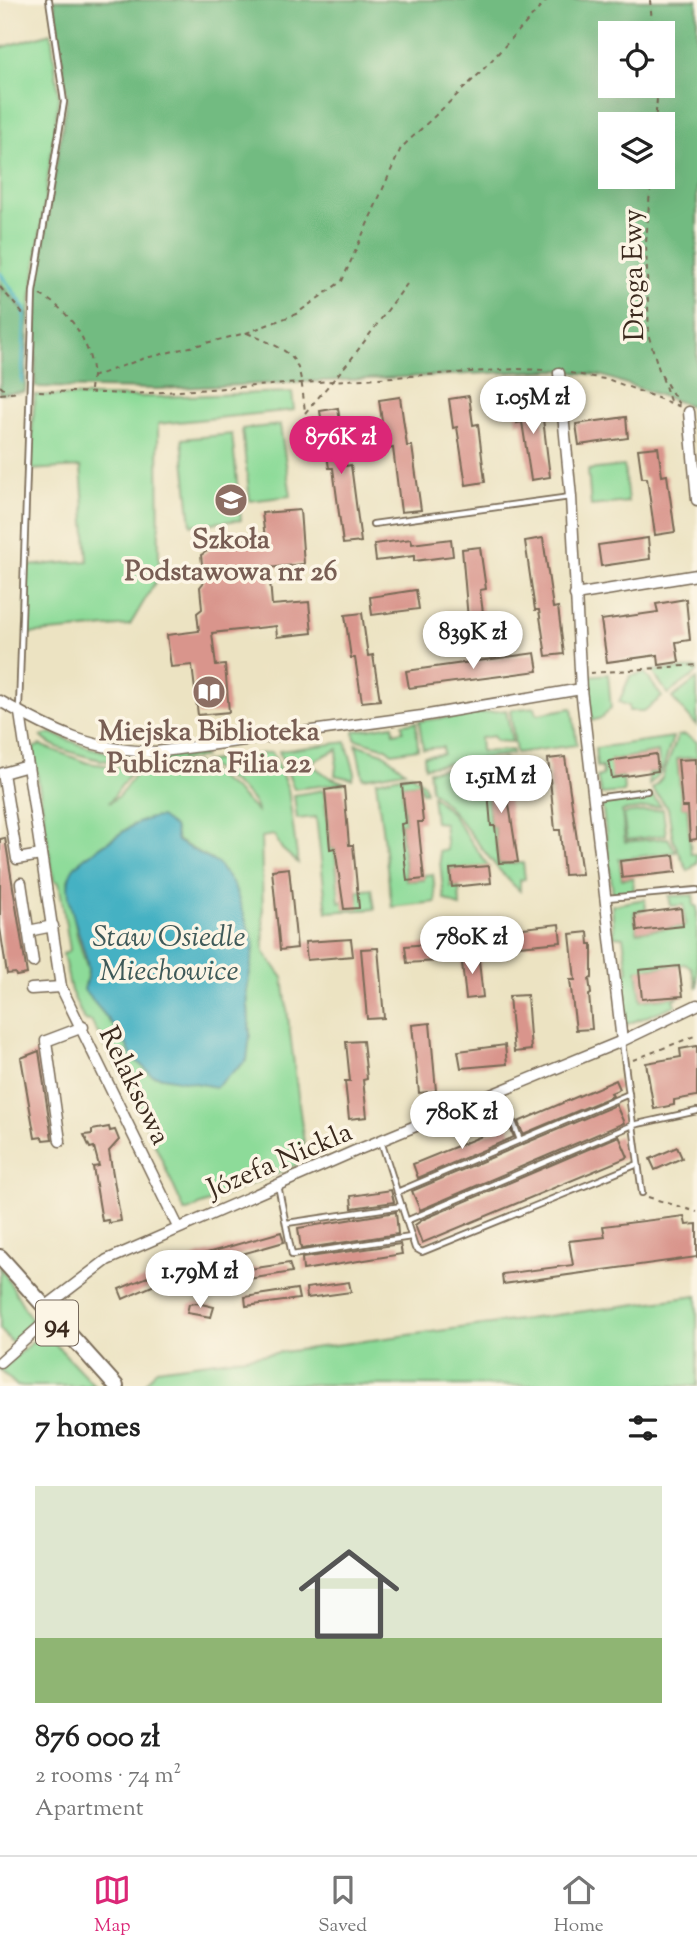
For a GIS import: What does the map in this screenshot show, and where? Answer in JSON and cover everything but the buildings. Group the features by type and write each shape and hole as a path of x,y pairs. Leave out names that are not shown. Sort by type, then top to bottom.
{"main road":[{"name":"94","path":"0,1257 116,1386"}],"street":[{"path":"565,373 579,674 622,1041"},
{"path":"685,410 697,499"},
{"path":"576,595 697,575"},
{"path":"0,701 86,744 119,751 156,752 422,716 581,689"},
{"name":"Relaksowa","path":"19,712 61,987 83,1027 178,1227"},
{"path":"28,766 3,773 17,859 41,855"},
{"path":"21,883 33,962"},
{"path":"28,931 53,926"},
{"path":"31,989 61,987"},
{"name":"Józefa Nickla","path":"0,1362 48,1313 107,1260 381,1140 622,1041 697,1006"},
{"path":"60,1141 46,1041 83,1027"}],"lane":[{"path":"19,712 33,292 64,102 49,0"},
{"path":"373,524 571,497"},
{"path":"594,798 647,792"},
{"path":"606,898 697,890"},
{"path":"622,1041 642,1193"},
{"path":"500,1091 520,1140"},
{"path":"397,1192 629,1094"},
{"path":"407,1221 633,1125 697,1111"},
{"path":"381,1140 415,1248 422,1252 638,1164"},
{"path":"278,1184 292,1255 411,1237"},
{"path":"286,1223 402,1206"}],"path":[{"path":"92,377 142,359 246,333 296,314 342,281 401,148 479,74 547,0"},
{"path":"650,0 652,21"},
{"name":"Droga Ewy","path":"650,189 646,243 649,337 660,373 685,410"},
{"path":"246,333 286,349 300,366 305,413 407,284"},
{"path":"0,287 31,323"},
{"path":"33,292 52,301 67,314 81,337 92,377 90,392"},
{"path":"0,394 29,391 133,394 516,369 548,370"},
{"path":"565,373 610,380 670,401 685,410"},
{"path":"660,373 670,401"},
{"path":"0,386 9,394"},
{"path":"579,674 697,665"},
{"path":"625,1062 697,1034"},
{"path":"642,1193 656,1201 697,1212"}],"green space":[{"path":"54,0 697,0 697,408 603,376 557,370 157,389 35,387 37,283 67,98"},
{"path":"51,33 59,97 29,316 0,284 0,48"},
{"path":"0,284 29,316 25,392 0,394"},
{"path":"292,392 294,410 158,424 159,576 130,625 26,634 27,566 88,561 81,467 29,470 35,395 157,397"},
{"path":"280,425 291,496 250,501 242,429"},
{"path":"232,434 241,520 191,525 182,439"},
{"path":"624,466 628,502 591,506 588,470"},
{"path":"697,668 697,673 668,694 652,671"},
{"path":"645,673 662,697 644,711 629,711 629,706 619,702 630,676"},
{"path":"608,674 611,708 601,718 592,721 588,676"},
{"path":"697,679 697,726 672,698"},
{"path":"535,707 537,714 572,708 577,745 516,753 510,710"},
{"path":"506,710 512,742 496,741 493,736 480,738 481,752 512,750 512,754 425,767 424,756 443,754 443,747 423,749 419,721"},
{"path":"416,722 418,749 392,753 386,748 355,739 354,731 393,725 394,733 403,731 402,724"},
{"path":"51,733 90,748 124,755 158,755 200,750 204,757 155,763 107,761 61,748 41,736"},
{"path":"685,735 697,742 697,757 677,759 682,807 687,807 691,854 697,854 697,863 688,871 673,840 668,808 652,789 662,778 678,736"},
{"path":"673,737 662,771 649,785 649,773 660,771 658,752 611,760 612,778 623,776 624,792 601,794 597,777 603,775 602,767 597,767 595,748"},
{"path":"346,742 355,773 352,779 335,775 338,749 309,763 329,777 345,783 294,789 279,751"},
{"path":"356,744 383,753 405,771 363,778"},
{"path":"40,745 88,763 133,769 109,803 120,795 136,773 196,762 236,791 257,812 255,805 244,792 204,762 272,752 288,789 298,863 282,849 274,835 261,837 264,952 283,978 305,1151 299,1164 185,1212 131,1091 91,1021 84,1020 71,991 63,954 70,950 59,882 54,881 33,748","holes":["134,824 174,827 177,840 218,864 254,944 247,991 250,1035 132,1057 123,1037 84,990 88,971 77,935 68,880 87,856"]},
{"path":"506,759 513,775 504,776 503,765 485,767 490,826 494,826 499,864 523,863 525,879 520,880 520,891 455,814 431,790 429,771"},
{"path":"411,774 424,784 426,792 422,792 419,783 402,785 405,823 400,824 406,881 424,880 424,875 433,874 436,902 392,907 376,781"},
{"path":"324,790 330,849 335,849 339,902 358,900 358,891 372,889 375,909 327,912 316,817 297,819 294,795"},
{"path":"432,795 451,813 489,867 450,869 451,887 459,886 460,907 444,899 439,851 447,850 444,823 435,822"},
{"path":"651,795 661,806 622,811 625,842 668,838 676,852 619,859 622,879 633,878 634,891 613,894 602,803"},
{"path":"663,809 666,835 627,840 623,814"},
{"path":"693,895 694,906 697,906 697,988 691,967 684,964 637,970 641,1001 680,996 674,1000 676,1005 625,1025 620,976 628,971 623,937 614,936 612,905 645,899 646,910 634,912 637,932 685,926 684,905 671,906 669,896"},
{"path":"0,1266 34,1324 13,1344 0,1329"},
{"path":"697,1296 697,1386 145,1384 157,1369"},
{"path":"44,1332 95,1386 17,1386 0,1370"}],"water":[{"name":"Staw Osiedle Miechowice","path":"160,817 174,827 177,841 218,864 234,886 254,944 247,991 250,1035 247,1060 216,1087 152,1075 132,1057 123,1037 84,990 88,977 87,964 68,892 73,869 89,854 132,826"}],"waterway":[{"path":"0,273 25,308 22,382"}],"place":[{"name":"Szkoła Podstawowa nr 26","path":"231,500"},
{"name":"Miejska Biblioteka Publiczna Filia 22","path":"209,692"}]}
